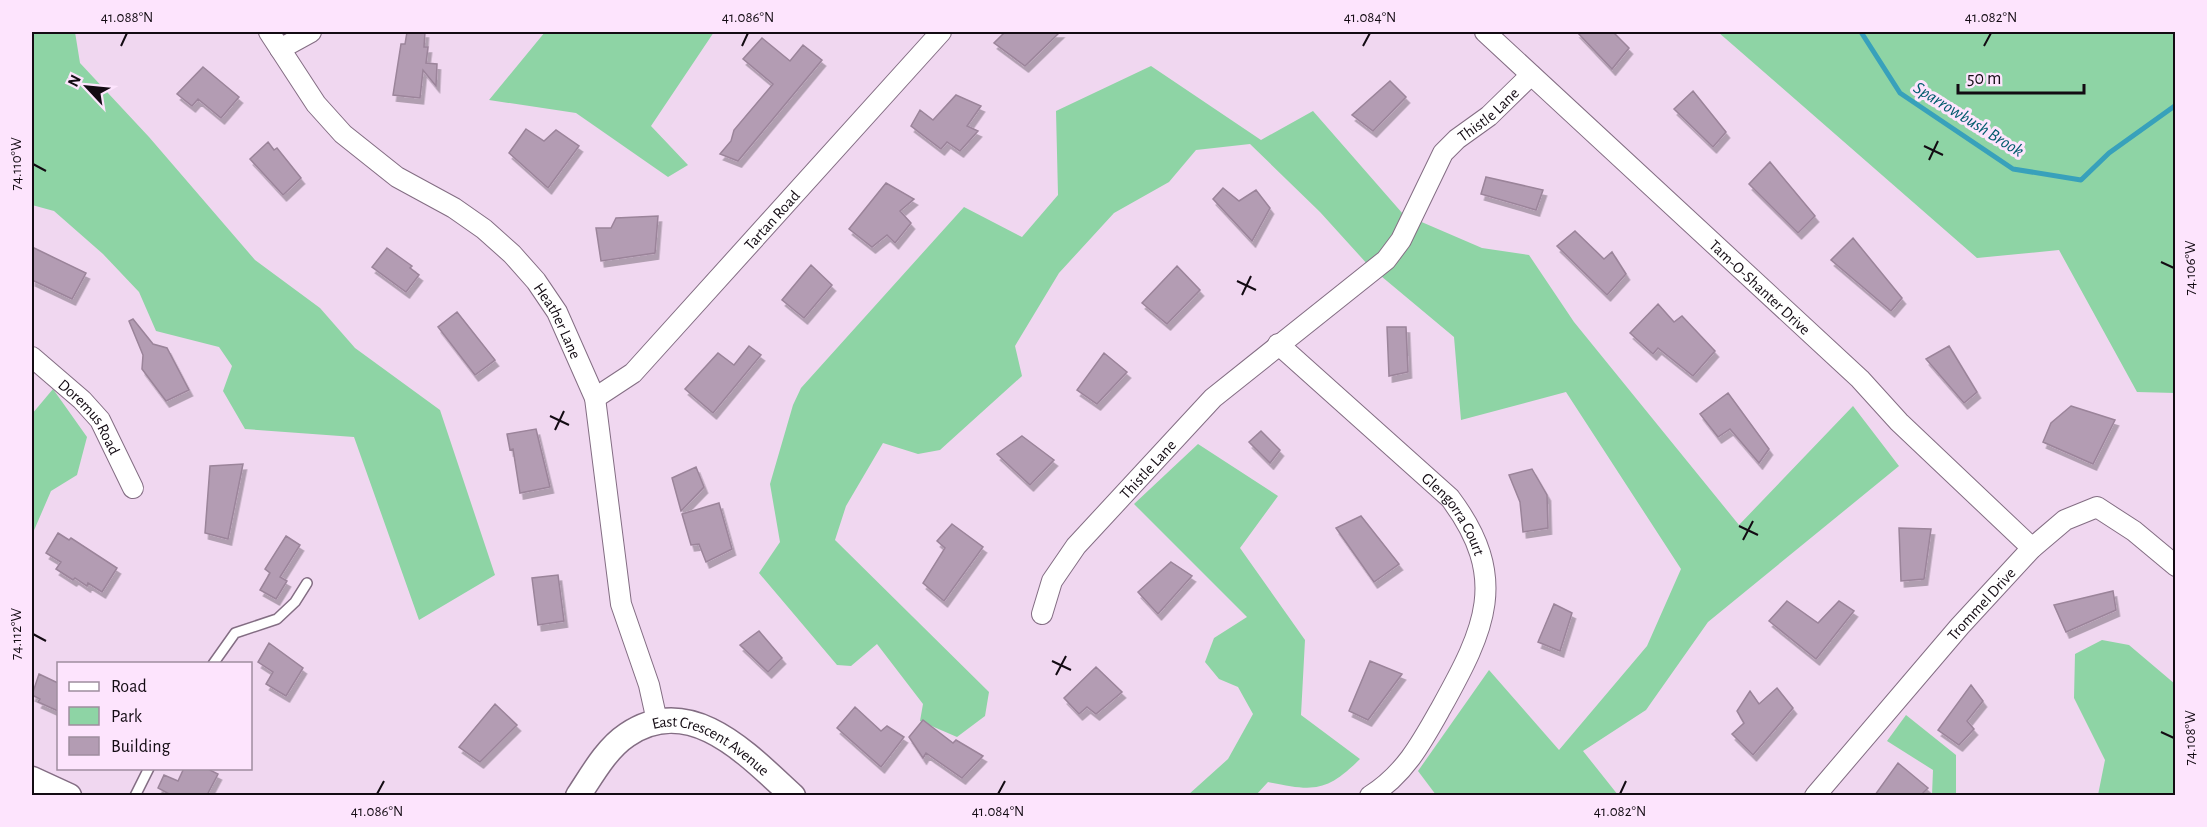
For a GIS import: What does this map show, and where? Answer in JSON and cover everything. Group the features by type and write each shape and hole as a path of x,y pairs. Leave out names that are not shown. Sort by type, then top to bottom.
{"street":[{"name":"Heather Lane","path":"269,32 316,104 343,134 397,177 454,208 484,229 512,254 536,281 557,312 595,398 621,604 650,685 657,721"},
{"path":"280,49 311,32"},
{"name":"Tartan Road","path":"595,398 633,373 940,32"},
{"name":"Tam-O-Shanter Drive","path":"1485,32 1851,371 1899,422 2032,548"},
{"name":"Thistle Lane","path":"1042,614 1052,581 1076,546 1214,398 1278,344 1376,270 1401,240 1443,153 1456,139 1489,116 1531,75"},
{"name":"Glengorra Court","path":"1278,344 1450,498 1464,517 1483,562 1486,586 1484,613 1479,636 1469,658 1418,750 1400,772 1370,795"},
{"name":"Doremus Road","path":"32,357 82,400 100,420 133,488"},
{"name":"Trommel Drive","path":"1815,795 1960,626 2032,548 2065,520 2097,507 2134,531 2175,566"},
{"name":"East Crescent Avenue","path":"578,795 612,749 627,735 657,721 687,721 716,732 793,795"},
{"path":"32,779 69,795"}],"lane":[{"path":"214,662 234,633 277,619 286,612 307,583"},
{"path":"135,795 148,770"}],"green space":[{"path":"32,32 75,32 80,63 149,137 255,260 320,308 355,348 440,410 495,575 419,620 354,437 245,429 223,391 232,366 219,347 156,331 139,292 103,254 54,211 32,205"},
{"path":"545,32 714,32 651,126 688,165 668,177 576,113 489,100"},
{"path":"1718,32 2175,32 2175,393 2137,392 2059,250 1977,258"},
{"path":"1151,66 1261,140 1313,111 1403,214 1482,248 1529,255 1574,322 1739,525 1853,406 1899,466 1708,622 1646,710 1583,751 1618,795 1436,795 1418,771 1489,670 1559,750 1647,646 1681,569 1566,392 1461,420 1454,337 1369,266 1320,212 1250,144 1196,150 1169,182 1114,213 1059,273 1015,346 1022,376 940,450 918,454 883,443 846,506 835,540 989,692 985,716 957,737 920,721 923,704 877,644 851,666 837,665 759,573 780,542 770,484 793,405 801,388 964,207 1022,237 1058,195 1056,111"},
{"path":"53,389 87,437 77,475 51,491 32,535 32,414"},
{"path":"1198,444 1278,496 1240,548 1305,640 1301,715 1360,759 1328,784 1308,788 1268,782 1256,795 1188,795 1228,759 1253,714 1238,687 1219,679 1205,662 1214,638 1247,617 1134,504"},
{"path":"2102,640 2129,645 2175,684 2175,795 2098,795 2105,760 2074,698 2075,654"},
{"path":"1906,715 1956,755 1956,795 1932,795 1933,770 1887,741"}],"building":[{"path":"407,32 425,32 424,47 428,47 426,63 437,64 436,86 423,70 420,98 393,95 401,44 405,44"},
{"path":"1005,32 1060,32 1025,66 994,43"},
{"path":"1577,32 1613,32 1629,48 1612,69"},
{"path":"762,38 790,61 803,45 822,60 738,161 720,154 731,141 734,130 773,84 743,59"},
{"path":"203,67 239,97 221,118 198,99 192,106 177,94"},
{"path":"1390,81 1406,97 1373,131 1352,115"},
{"path":"1693,91 1726,132 1713,147 1674,109"},
{"path":"956,95 981,106 967,126 978,131 960,151 947,142 941,149 911,126 920,110 933,120"},
{"path":"526,129 544,141 556,130 579,146 548,188 509,153"},
{"path":"268,142 274,150 277,148 301,178 283,195 250,159"},
{"path":"1770,162 1815,216 1798,233 1749,184"},
{"path":"1486,177 1543,190 1536,210 1481,194"},
{"path":"886,183 914,199 900,211 911,223 895,243 887,235 872,247 849,229"},
{"path":"1223,188 1239,201 1256,190 1270,208 1252,241 1213,199"},
{"path":"658,216 655,253 601,261 596,228 611,228 616,218"},
{"path":"1575,231 1604,259 1612,252 1626,274 1607,295 1557,246"},
{"path":"1853,238 1902,298 1891,311 1831,260"},
{"path":"32,247 86,273 72,299 32,280"},
{"path":"387,248 412,266 410,268 419,275 406,292 372,267"},
{"path":"811,265 832,285 804,318 782,300"},
{"path":"1177,266 1200,290 1167,324 1142,303"},
{"path":"1658,304 1674,322 1682,316 1715,351 1693,376 1658,348 1653,354 1630,333"},
{"path":"457,312 495,360 475,375 438,327"},
{"path":"133,319 153,344 167,348 189,390 166,401 142,369 143,355 129,321"},
{"path":"1387,327 1406,327 1408,372 1389,376"},
{"path":"749,346 761,355 713,413 685,389 718,353 734,365"},
{"path":"1949,346 1977,392 1964,403 1926,359"},
{"path":"1104,353 1127,372 1097,404 1077,390"},
{"path":"1728,393 1769,449 1759,463 1730,429 1718,437 1700,414"},
{"path":"2071,406 2115,420 2093,464 2043,442 2051,423"},
{"path":"536,429 550,487 520,493 513,449 510,450 507,434"},
{"path":"1261,431 1280,450 1270,463 1249,442"},
{"path":"1022,436 1054,460 1030,485 997,454"},
{"path":"243,464 228,539 205,533 210,466"},
{"path":"696,467 704,487 681,511 672,478"},
{"path":"1532,469 1547,495 1548,528 1523,532 1520,502 1509,475"},
{"path":"719,503 732,549 706,562 699,544 691,545 682,514"},
{"path":"1361,516 1399,564 1374,582 1336,528"},
{"path":"952,524 983,547 944,601 923,583 945,548 937,541"},
{"path":"1899,528 1931,529 1924,579 1901,581"},
{"path":"58,533 69,540 71,538 117,568 102,592 88,583 87,586 75,578 73,580 56,569 61,562 46,553"},
{"path":"286,536 300,545 280,577 287,581 276,599 260,590 270,573 265,569"},
{"path":"1171,562 1192,576 1158,614 1138,592"},
{"path":"558,575 564,621 538,625 532,578"},
{"path":"2113,591 2116,610 2066,632 2054,605"},
{"path":"1787,601 1818,623 1839,601 1854,611 1816,659 1769,621"},
{"path":"1554,604 1572,613 1560,651 1538,642"},
{"path":"759,631 782,658 768,672 740,645"},
{"path":"269,643 303,668 286,696 266,684 273,672 258,662"},
{"path":"1370,661 1402,674 1368,720 1349,711"},
{"path":"1096,667 1122,692 1096,714 1087,707 1079,714 1064,698"},
{"path":"39,674 57,683 57,711 38,702 40,699 32,695"},
{"path":"1971,685 1983,701 1967,721 1974,729 1959,745 1938,730"},
{"path":"1777,688 1793,708 1753,755 1732,734 1744,723 1737,711 1750,691 1759,704"},
{"path":"495,704 517,725 480,762 459,747"},
{"path":"855,707 881,731 887,726 904,737 881,767 837,728"},
{"path":"923,720 953,743 956,740 983,756 962,778 926,753 923,758 909,737"},
{"path":"1898,763 1928,788 1921,795 1875,795"},
{"path":"183,770 210,770 218,774 207,795 171,795 158,788 164,775 178,781"}],"waterway":[{"name":"Sparrowbush Brook","path":"1861,32 1900,93 2013,169 2081,180 2109,153 2176,105"}]}
